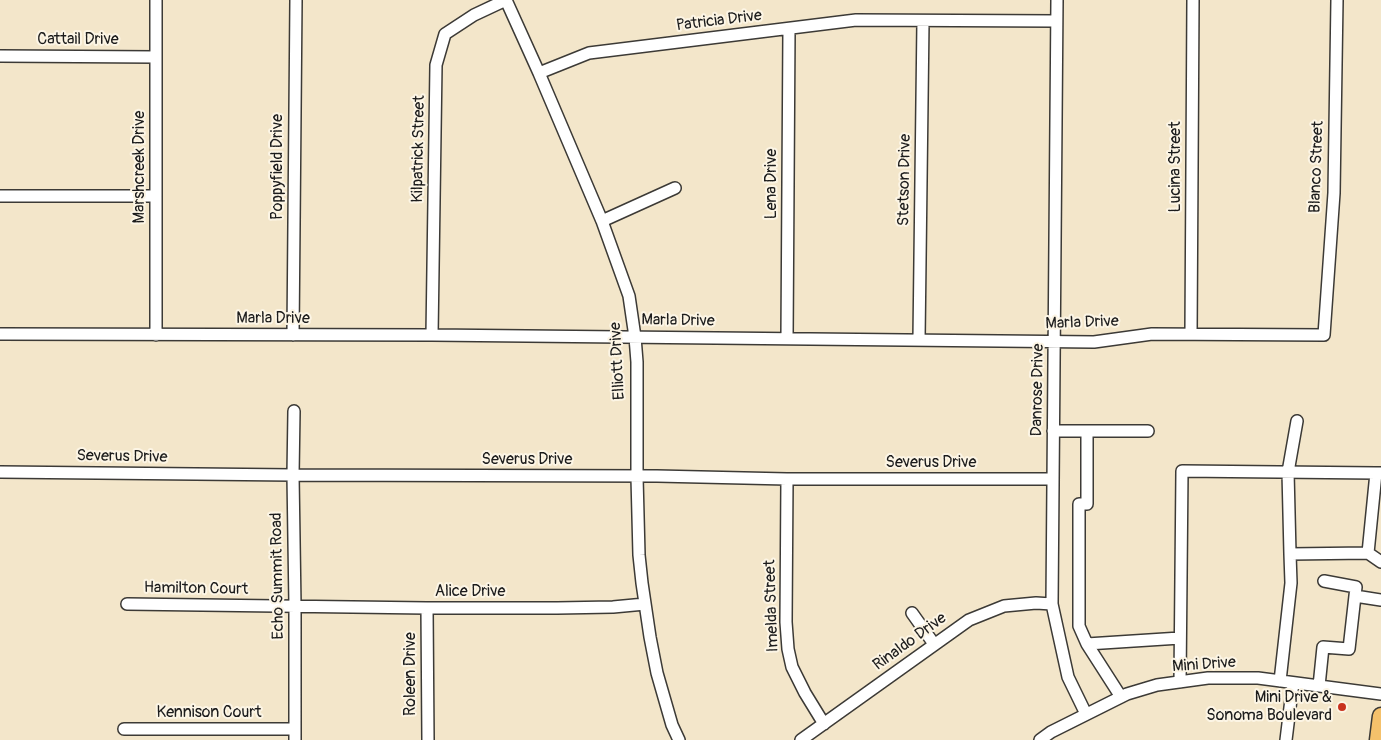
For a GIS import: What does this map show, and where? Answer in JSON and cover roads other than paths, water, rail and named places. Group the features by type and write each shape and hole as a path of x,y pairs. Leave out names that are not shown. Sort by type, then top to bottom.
{"highway":[{"path":"1378,740 1381,716"}],"street":[{"name":"Marshcreek Drive","path":"156,0 156,335"},
{"name":"Poppyfield Drive","path":"293,335 296,0"},
{"name":"Elliott Drive","path":"506,0 602,221 629,296 636,337 637,362 639,556 657,673 672,725 679,740"},
{"name":"Kilpatrick Street","path":"432,335 436,65 445,34 474,15 506,0"},
{"name":"Danrose Drive","path":"1057,0 1052,604 1068,678 1086,714"},
{"name":"Lucina Street","path":"1191,334 1193,0"},
{"name":"Blanco Street","path":"1324,335 1334,192 1337,0"},
{"name":"Patricia Drive","path":"539,73 589,54 856,20 1056,21"},
{"name":"Stetson Drive","path":"919,339 923,21"},
{"name":"Lena Drive","path":"787,338 789,29"},
{"name":"Cattail Drive","path":"0,56 156,57"},
{"path":"602,221 675,188"},
{"path":"0,196 156,196"},
{"name":"Marla Drive","path":"0,334 432,335 1094,342 1152,334 1324,335"},
{"name":"Echo Summit Road","path":"294,411 295,734"},
{"path":"1280,682 1291,583 1288,472 1297,421"},
{"path":"1053,431 1148,431"},
{"path":"1087,431 1087,504 1080,504 1079,626 1087,644 1121,697"},
{"path":"1180,682 1182,471 1378,473 1368,553"},
{"name":"Severus Drive","path":"0,472 637,476 787,479 1053,479"},
{"name":"Imelda Street","path":"787,479 786,622 788,649 792,666 805,693 824,724"},
{"path":"1290,554 1368,553 1381,562"},
{"path":"1319,686 1323,647 1349,649 1356,587 1324,581"},
{"path":"1355,596 1381,600"},
{"name":"Rinaldo Drive","path":"801,740 969,620 1004,606 1036,603 1052,604"},
{"name":"Hamilton Court","path":"127,604 295,606"},
{"name":"Alice Drive","path":"295,606 557,608 613,607 645,604"},
{"name":"Roleen Drive","path":"427,608 428,740"},
{"path":"912,613 934,644"},
{"path":"1087,644 1180,638"},
{"name":"Mini Drive","path":"1040,740 1051,732 1121,697 1157,685 1208,678 1258,678 1381,694"},
{"path":"1286,740 1293,683"},
{"name":"Kennison Court","path":"124,729 295,734"}],"place":[{"name":"Mini Drive & Sonoma Boulevard","path":"1342,707"}]}
